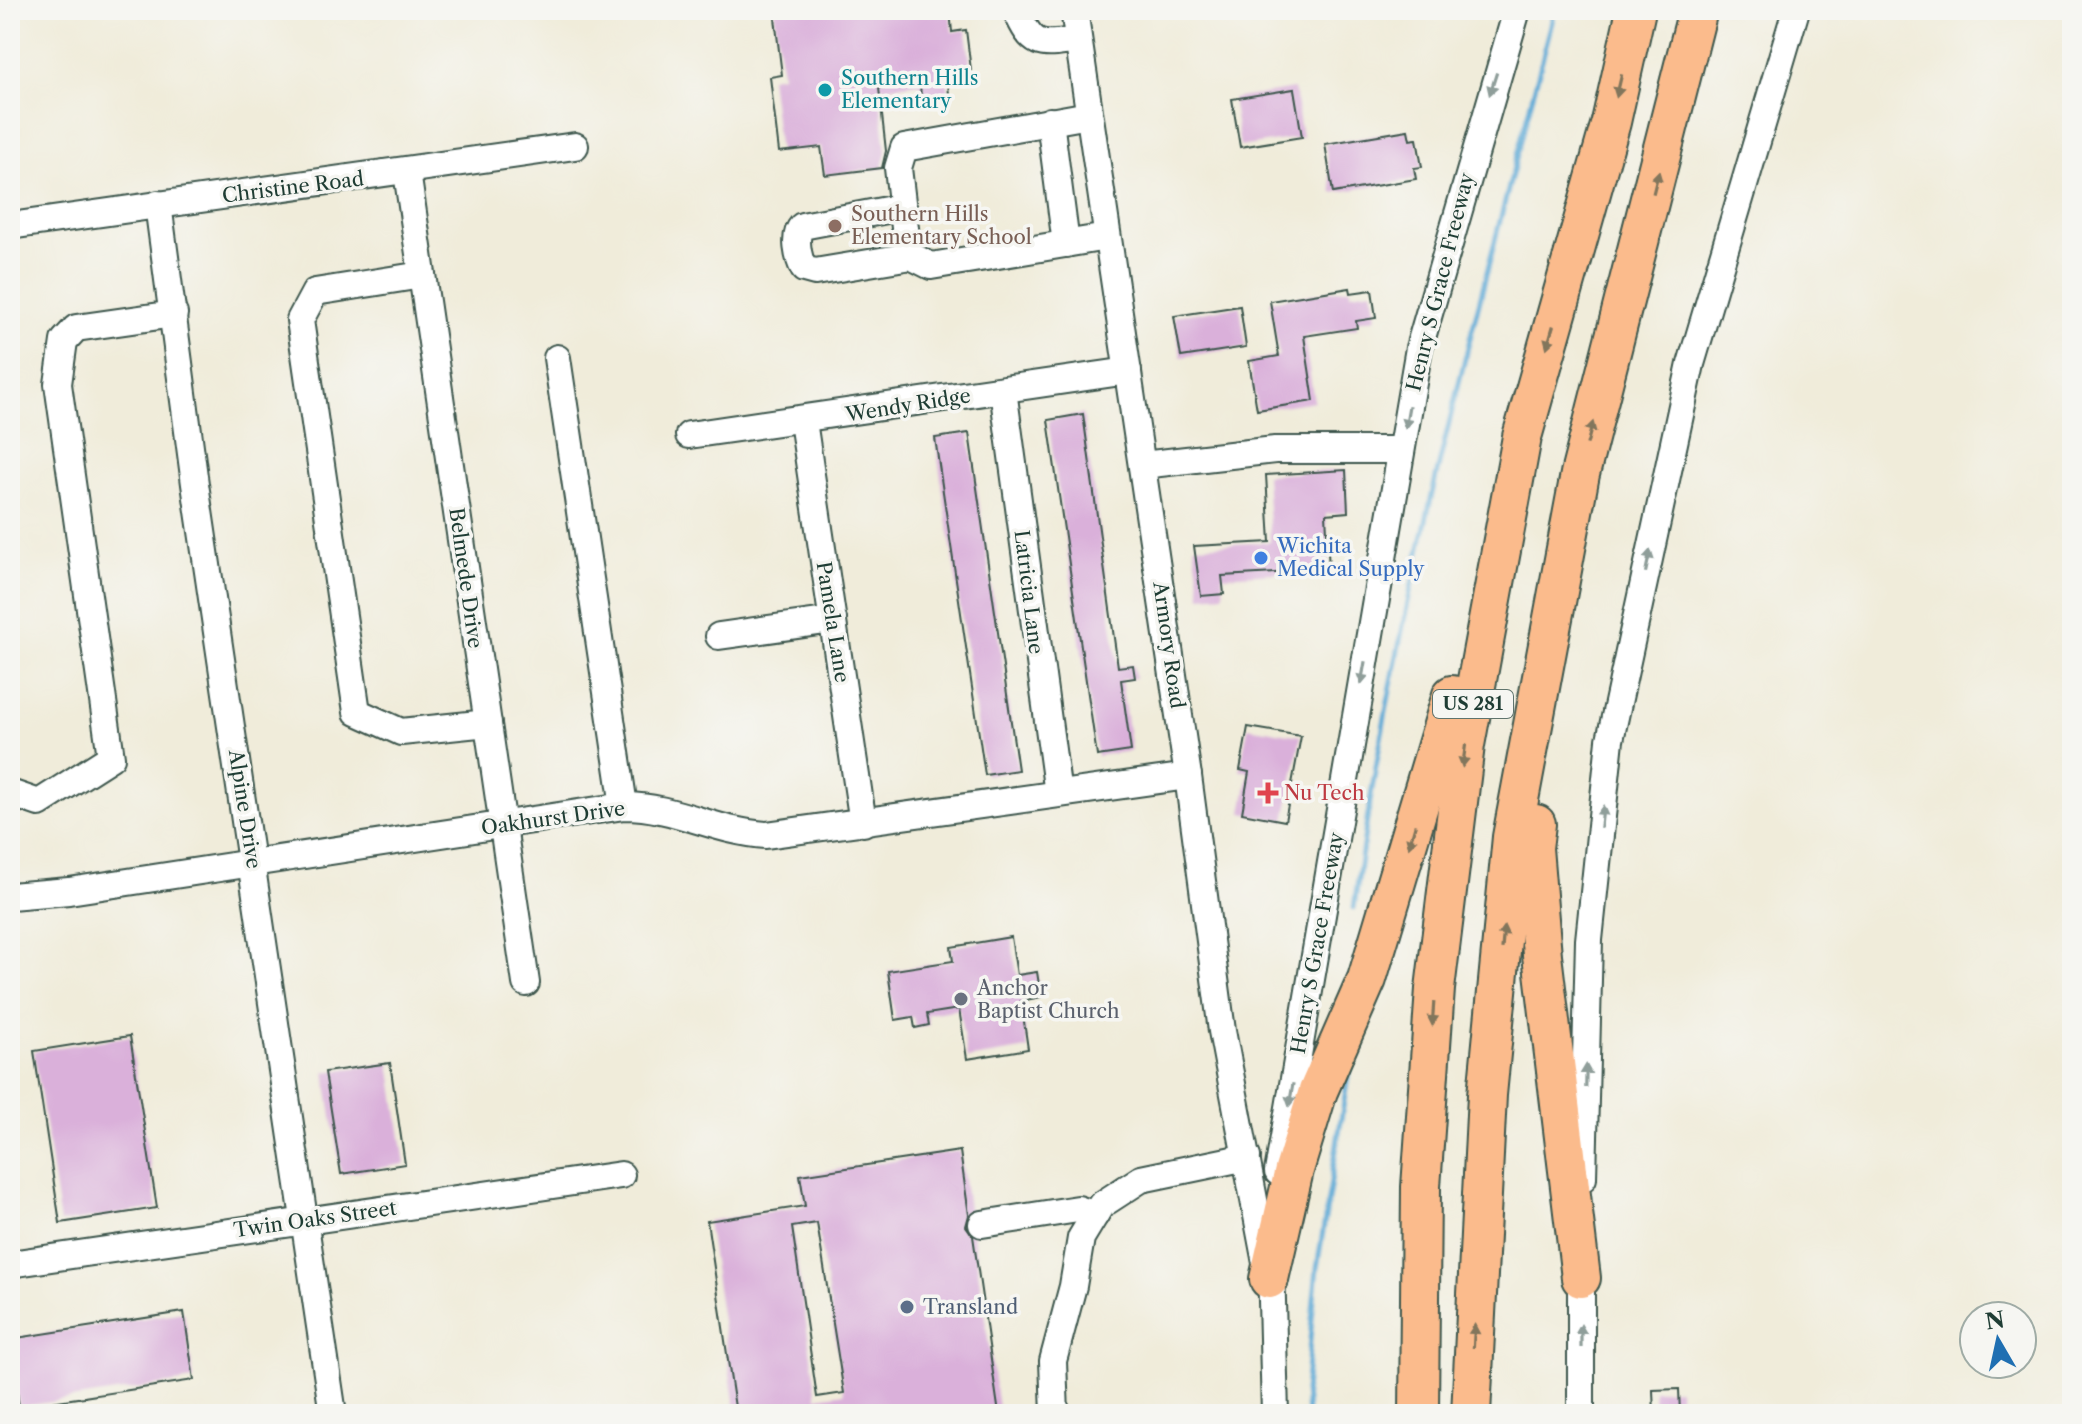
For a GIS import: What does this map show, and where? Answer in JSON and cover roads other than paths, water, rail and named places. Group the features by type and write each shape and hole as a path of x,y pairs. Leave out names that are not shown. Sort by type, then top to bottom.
{"highway":[{"name":"US 281","path":"1419,1414 1421,1187 1435,989 1465,745 1522,437 1611,122 1636,10"},
{"name":"US 281","path":"1471,1414 1487,1095 1512,837 1580,474 1698,10"},
{"path":"1269,1279 1294,1170 1318,1091 1367,979 1405,858 1522,437"},
{"path":"1580,474 1533,848 1581,1278"}],"street":[{"path":"1016,10 1032,41 1040,45 1078,40"},
{"name":"Armory Road","path":"1074,10 1188,776 1222,1031 1269,1279"},
{"name":"Henry S Grace Freeway","path":"1275,1414 1269,1279 1278,1171 1401,450 1419,348 1517,10"},
{"path":"1581,1414 1589,940 1610,740 1691,364 1796,10"},
{"path":"911,256 898,168 904,148 1089,115"},
{"path":"1050,121 1066,244"},
{"name":"Christine Road","path":"10,226 575,146"},
{"name":"Belmede Drive","path":"407,172 526,983"},
{"name":"Alpine Drive","path":"158,204 195,484 307,1220 333,1414"},
{"path":"903,207 802,226 797,236 804,269 815,272 911,256 931,266 1107,237"},
{"path":"422,275 315,292 300,320 352,681 357,712 401,732 488,723"},
{"path":"10,793 39,803 111,757 58,384 64,341 76,328 174,314"},
{"path":"557,358 624,806"},
{"name":"Wendy Ridge","path":"689,435 803,421 1128,371"},
{"name":"Latricia Lane","path":"1003,390 1058,794"},
{"name":"Pamela Lane","path":"803,421 863,823"},
{"path":"1142,465 1275,450 1401,450"},
{"path":"719,636 833,620"},
{"name":"Oakhurst Drive","path":"10,896 69,891 624,806 676,811 728,830 755,834 794,833 1188,776"},
{"path":"1055,1414 1053,1361 1073,1286 1081,1238 1101,1205 1141,1179 1247,1157"},
{"name":"Twin Oaks Street","path":"10,1264 621,1175"},
{"path":"982,1224 1078,1209 1095,1215"}],"waterway":[{"path":"1354,908 1371,794 1415,568 1468,344 1555,10"},
{"path":"1307,1414 1305,1391 1317,1268 1351,1058"}],"place":[{"name":"Southern Hills Elementary","path":"825,90"},
{"name":"Southern Hills Elementary School","path":"835,226"},
{"name":"Wichita Medical Supply","path":"1261,558"},
{"name":"Nu Tech","path":"1268,793"},
{"name":"Anchor Baptist Church","path":"961,999"},
{"name":"Transland","path":"907,1307"}]}
